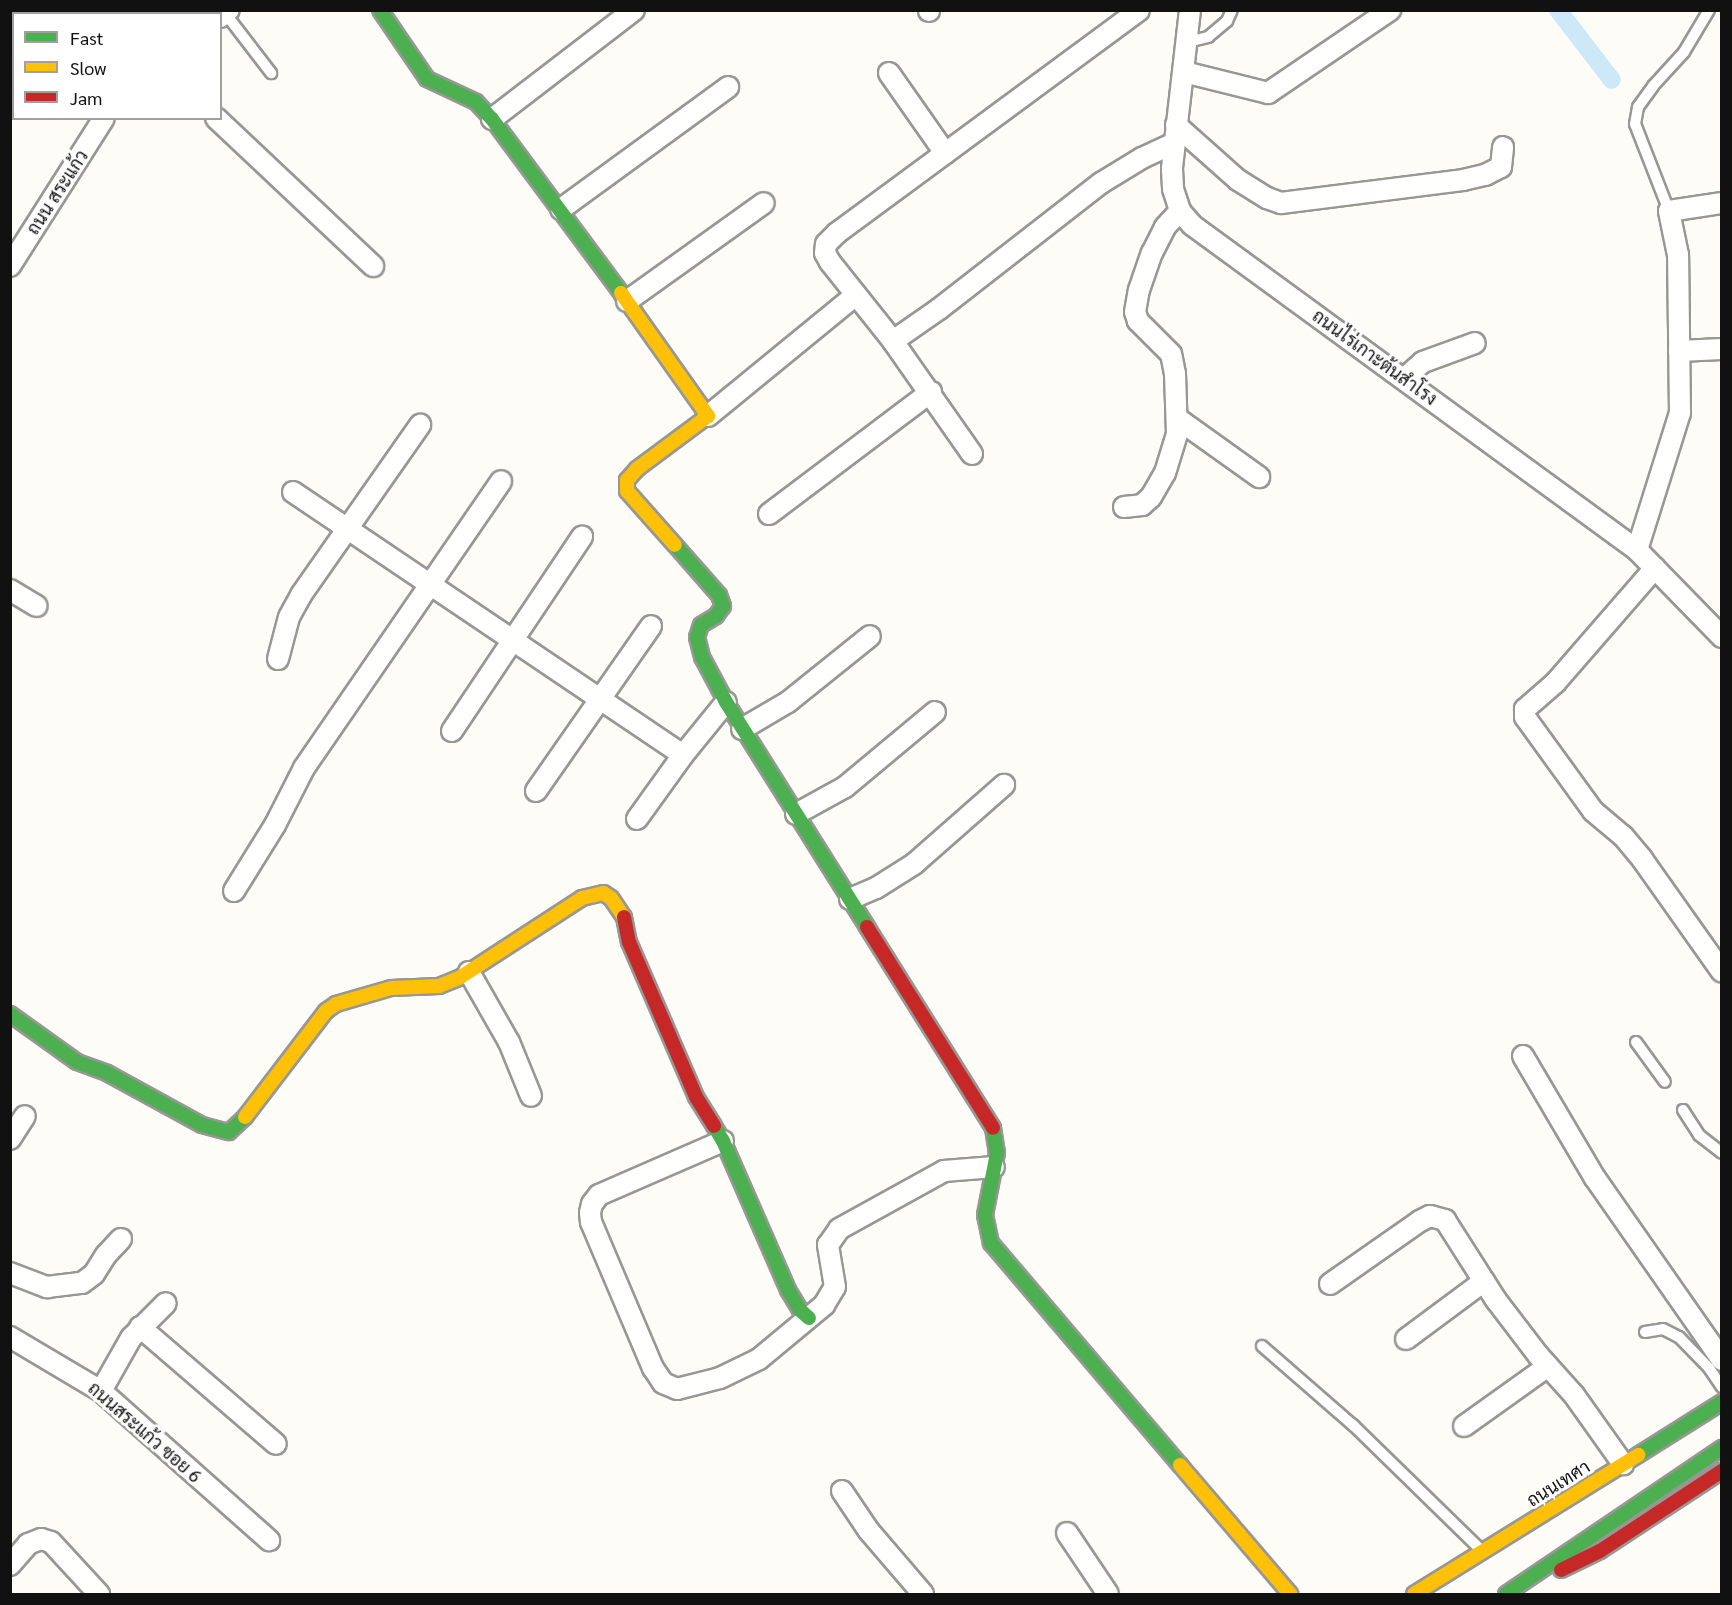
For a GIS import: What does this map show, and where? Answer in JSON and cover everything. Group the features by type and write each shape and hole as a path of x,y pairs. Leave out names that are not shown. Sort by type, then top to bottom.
{"main road":[{"path":"380,10 427,79 476,102 492,119 561,208 708,416 637,469 625,486 645,514 719,595 723,606 716,616 700,625 697,637 702,657 742,729 993,1128 997,1153 985,1215 991,1243 1290,1594"},
{"path":"10,1014 77,1062 107,1073 202,1125 225,1132 236,1127 326,1011 336,1004 370,996 391,988 413,985 439,986 469,972 582,898 603,893 611,898 621,912 628,930 629,942 696,1097 723,1141 788,1290 800,1310 809,1318"},
{"name":"ถนนเทศา","path":"1413,1594 1722,1402"},
{"path":"1508,1594 1722,1448"},
{"path":"1508,1594 1600,1551 1722,1471"}],"street":[{"path":"492,119 634,10"},
{"path":"972,454 893,340 830,262 825,253 826,244 837,233 1139,10"},
{"path":"1124,507 1142,505 1151,497 1169,462 1178,419 1175,374 1171,354 1138,321 1135,312 1139,291 1152,253 1166,227 1180,211 1173,189 1175,134 1188,42 1190,10"},
{"path":"1184,72 1268,93 1389,10"},
{"path":"889,74 945,153"},
{"path":"561,208 728,87"},
{"name":"ถนน สระแก้ว","path":"10,266 103,120"},
{"path":"218,120 373,266"},
{"path":"1175,134 1238,180 1267,198 1281,203 1464,180 1485,175 1501,167 1503,147"},
{"path":"893,340 939,309 1101,183 1175,134"},
{"path":"627,301 764,203"},
{"path":"1637,549 1680,413 1677,255 1669,211 1722,203"},
{"name":"ถนนไร่เกาะต้นสำโรง","path":"1180,211 1192,225 1637,549 1722,637"},
{"path":"708,416 856,295"},
{"path":"1405,378 1423,362 1475,343"},
{"path":"1679,351 1722,349"},
{"path":"769,514 931,392"},
{"path":"1178,419 1259,477"},
{"path":"278,659 289,617 301,595 420,425"},
{"path":"234,891 275,825 304,768 501,481"},
{"path":"293,492 429,586 683,755"},
{"path":"452,731 582,537"},
{"path":"1654,568 1555,683 1526,709 1526,717 1593,811 1623,836 1642,859 1722,972"},
{"path":"10,590 37,606"},
{"path":"536,791 651,626"},
{"path":"742,729 788,702 870,636"},
{"path":"637,819 683,755 726,702"},
{"path":"796,814 845,787 936,712"},
{"path":"850,899 876,888 914,864 1004,785"},
{"path":"469,972 509,1042 531,1096"},
{"path":"1523,1056 1595,1178 1722,1360"},
{"path":"10,1139 25,1116"},
{"path":"723,1141 599,1195 592,1204 591,1222 653,1368 668,1387 687,1389 759,1359 809,1318 833,1293 835,1275 828,1245 839,1229 944,1171 994,1167"},
{"path":"1330,1284 1430,1216 1445,1220 1484,1281 1548,1366 1574,1395 1623,1464"},
{"path":"10,1273 47,1287 82,1283 94,1274 106,1255 121,1239"},
{"path":"1406,1339 1484,1281"},
{"path":"101,1391 120,1352 140,1328 166,1303"},
{"path":"140,1328 276,1444"},
{"name":"ถนนสระแก้ว ซอย 6","path":"10,1337 101,1391 269,1540"},
{"path":"1464,1426 1548,1366"},
{"path":"842,1491 876,1540 923,1594"},
{"path":"1067,1533 1108,1594"},
{"path":"10,1565 28,1544 40,1539 51,1542 99,1594"}],"lane":[{"path":"1188,42 1208,37 1227,21 1232,10"},
{"path":"1669,211 1635,124 1638,107 1653,86 1684,52 1708,10"},
{"path":"225,14 271,73"},
{"path":"1636,1042 1665,1082"},
{"path":"1683,1110 1700,1135 1722,1153"},
{"path":"1646,1332 1663,1329 1679,1337 1709,1368 1722,1387"},
{"path":"1262,1346 1353,1425 1483,1551"}],"waterway":[{"path":"1558,10 1612,80"}],"traffic: fast":[{"path":"380,10 427,79 476,102 492,119 621,293"},
{"path":"675,545 719,595 723,606 716,616 701,625 697,637 702,657 726,702 867,927"},
{"path":"10,1014 77,1062 107,1073 202,1125 229,1132 245,1117"},
{"path":"714,1126 723,1141 788,1290 800,1310 809,1318"},
{"path":"993,1128 997,1153 985,1215 991,1243 1180,1465"},
{"path":"1638,1455 1722,1402"},
{"path":"1506,1594 1722,1448"}],"traffic: slow":[{"path":"621,293 708,416 637,469 627,480 627,491 675,545"},
{"path":"245,1117 326,1011 336,1004 391,988 439,986 459,978 582,898 603,893 611,898 624,917"},
{"path":"1414,1594 1638,1455"},
{"path":"1180,1465 1290,1594"}],"traffic: jam":[{"path":"624,917 629,942 696,1097 714,1126"},
{"path":"867,927 993,1128"},
{"path":"1561,1570 1600,1551 1722,1471"}]}
